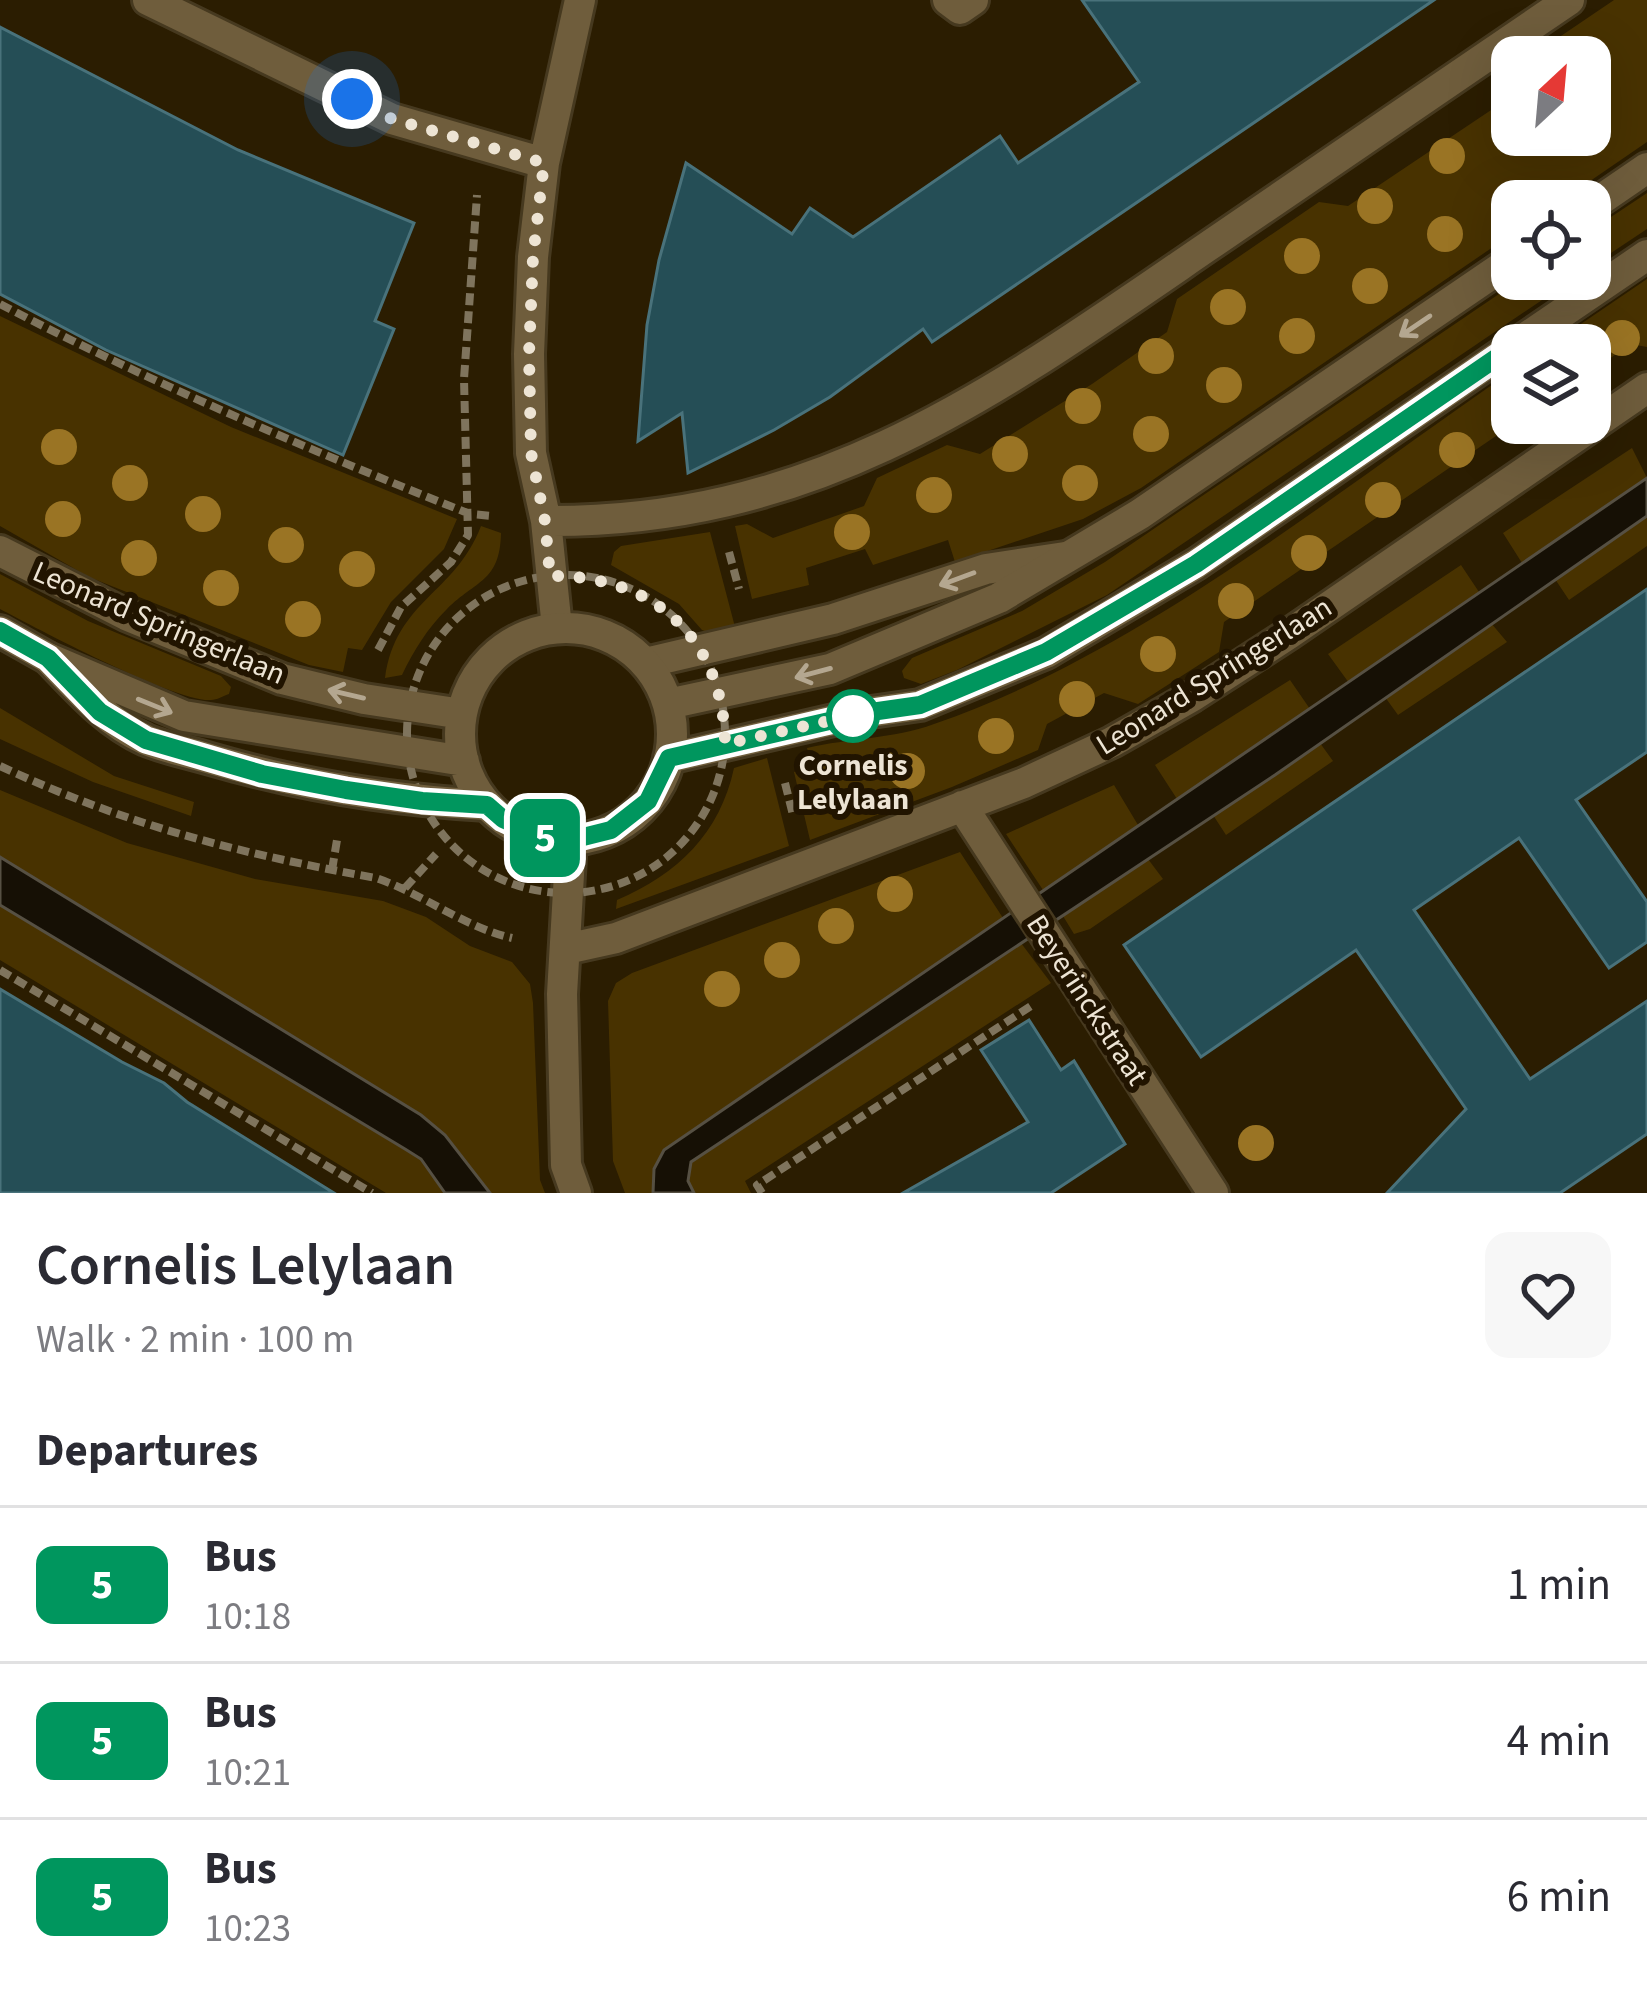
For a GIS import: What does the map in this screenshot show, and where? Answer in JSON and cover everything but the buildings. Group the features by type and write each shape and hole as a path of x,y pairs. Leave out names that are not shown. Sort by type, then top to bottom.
{"street":[{"path":"148,0 392,119 544,163"},
{"path":"556,628 545,521 531,453 529,354 533,257 544,163 580,0"},
{"path":"948,0 960,9 973,0"},
{"path":"545,521 614,522 716,504 808,479 901,441 1060,350 1569,0"},
{"path":"1611,193 1647,168"},
{"path":"1546,324 1647,255"},
{"path":"668,704 830,669 999,598 1071,556 1491,274"},
{"path":"669,758 864,713 920,705 1046,652 1196,564 1491,362"},
{"name":"Leonard Springerlaan","path":"566,949 616,938 1024,783 1112,742 1193,696 1647,388"},
{"name":"Leonard Springerlaan","path":"0,551 126,615 266,673 364,699 462,714"},
{"path":"645,663 833,619 986,569 1071,556"},
{"path":"556,628 605,636 628,646 645,663 668,704 672,731 662,780 632,817 611,830 571,840 522,830 487,805 464,761 462,714 468,691 495,655 514,641 556,628"},
{"name":"Leonard Springerlaan","path":"0,631 48,658 184,716 464,761"},
{"name":"Leonard Springerlaan","path":"48,658 100,712 146,740 262,774 422,801 487,805"},
{"name":"Beyerinckstraat","path":"962,806 1213,1193"},
{"path":"571,840 562,994 566,1165 576,1193"}],"path":[{"path":"364,699 388,627 401,607 460,550 468,535 466,301 487,146"},
{"path":"0,304 121,367 470,514 545,521"},
{"path":"550,576 586,576 621,585 680,623 702,652 721,695 725,744 713,794 688,836 664,860 604,889 536,891 503,880 448,841 422,801 408,754 410,706 418,674 435,644 458,618 501,590 550,576"},
{"path":"0,766 83,803 194,841 405,888 492,933 566,949"},
{"path":"332,870 346,790"},
{"path":"405,888 448,841"},
{"path":"0,970 372,1193"},
{"path":"763,1193 757,1185 1072,979"}],"shaded area":[{"path":"1614,0 1647,0 1647,142 1592,180 1491,180 1491,248 1141,488 1083,519 955,562 948,540 873,565 865,549 806,568 809,585 752,599 735,526 747,524 773,538 864,506 877,478 947,445 980,454 1167,332 1177,299 1319,202 1348,206 1491,110 1491,156 1611,156 1611,36 1561,36"},
{"path":"1647,193 1647,229 1611,253 1611,217"},
{"path":"1647,279 1647,347 1631,344 1611,358 1611,324 1581,324"},
{"path":"1491,299 1542,300 1507,324 1491,324 1491,335 1107,595 957,670 921,684 904,678 902,671 912,658 1022,611 1105,562"},
{"path":"0,316 231,427 457,519 444,549 391,602 362,650 348,648 343,672 309,665 89,577 0,526"},
{"path":"1491,386 1491,439 1224,622 1219,652 1138,704 1104,693 1047,724 1038,750 810,840 794,772 812,766 807,748 903,733 1011,693 1161,613"},
{"path":"1632,448 1647,478 1522,563 1503,533"},
{"path":"1647,478 1647,516 1275,775 691,1162 688,1181 694,1193 653,1193 654,1169 664,1150"},
{"path":"1647,516 1647,546 1569,600 1555,579"},
{"path":"481,526 501,533 491,571 433,624 402,675 385,678 401,631 457,567"},
{"path":"710,532 735,627 710,633 702,630 679,604 611,565 621,546"},
{"path":"1461,565 1479,592 1349,683 1328,654"},
{"path":"0,574 88,621 221,676 231,687 229,694 211,700 169,690 0,609"},
{"path":"1491,623 1507,642 1398,715 1385,697"},
{"path":"1290,680 1310,709 1177,799 1155,765"},
{"path":"0,708 114,776 194,802 191,816 93,782 0,739"},
{"path":"1320,743 1333,761 1226,835 1213,815"},
{"path":"767,758 789,846 616,909 617,900 659,878 693,849 718,812 734,768"},
{"path":"1114,785 1138,825 1043,890 1006,834"},
{"path":"0,790 127,843 255,879 383,901 426,917 470,946 512,962 530,984 533,1003 540,1180 545,1193 490,1193 445,1135 421,1115 0,857"},
{"path":"960,852 1003,918 725,1107 654,1169 653,1193 625,1193 613,1161 608,1001 616,983 632,973"},
{"path":"0,857 421,1115 445,1135 490,1193 445,1193 421,1159 0,905"},
{"path":"1148,859 1163,879 1090,929 1074,934 1063,916"},
{"path":"0,905 421,1159 445,1193 386,1193 0,960"},
{"path":"1021,943 1051,983 745,1181 751,1193 694,1193 688,1181 690,1162"}],"bus line":[{"name":"5","path":"0,631 48,658 100,712 146,740 262,774 422,801 487,805 522,830 571,840 611,830 632,817 662,780 669,758 864,713 920,705 1046,652 1196,564 1491,361"}],"place":[{"name":"Cornelis Lelylaan","path":"853,716"}],"route":[{"path":"352,99 392,119 544,163 533,257 529,354 531,453 550,576 586,576 621,585 680,623 702,652 721,695 725,744 864,713 853,716"}]}
